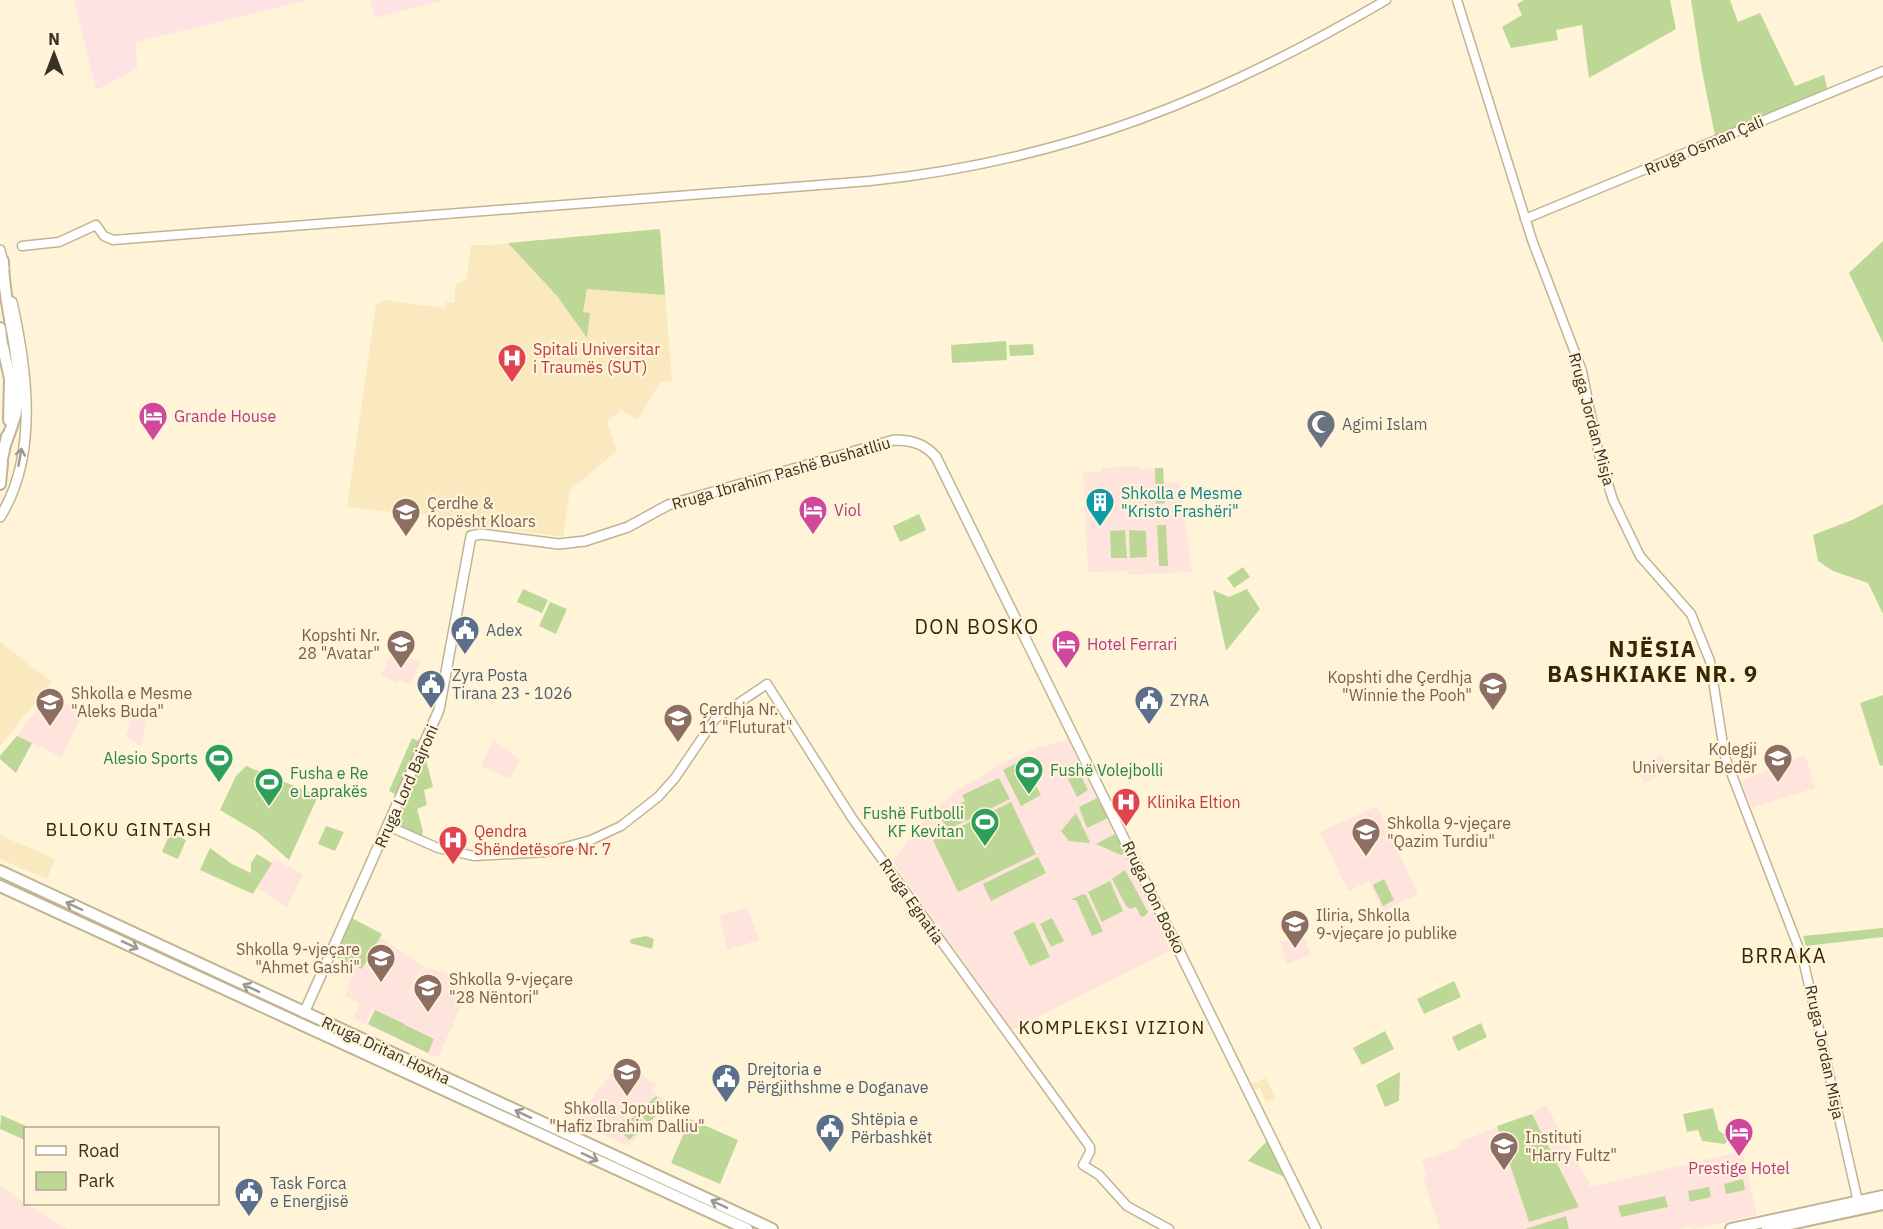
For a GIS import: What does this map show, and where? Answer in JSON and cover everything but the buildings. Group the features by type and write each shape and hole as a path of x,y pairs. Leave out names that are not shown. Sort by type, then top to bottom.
{"main road":[{"path":"1,255 3,289 16,358 17,382 17,408 3,443"},
{"path":"1,255 24,360 27,409 20,463 2,515"},
{"path":"0,328 5,393 0,484"},
{"name":"Rruga Ibrahim Pashë Bushatlliu","path":"471,536 482,534 559,544 585,541 628,527 662,507 686,500 894,440 920,444"},
{"name":"Rruga Don Bosko","path":"920,444 928,447 936,457 1316,1229"},
{"name":"Rruga Lord Bajroni","path":"302,1018 442,703 471,536"},
{"name":"Rruga Dritan Hoxha","path":"0,871 302,1018 747,1229"},
{"name":"Rruga Dritan Hoxha","path":"0,886 302,1018 772,1229"},
{"path":"1731,1229 1883,1196"},
{"path":"1767,1229 1855,1202 1883,1204"}],"street":[{"path":"22,246 59,242 96,225 106,238 113,240 870,181 956,170 1061,146 1167,111 1282,59 1386,0"},
{"name":"Rruga Jordan Misja","path":"1457,0 1525,219 1582,371 1601,465 1623,523 1640,556 1691,614 1710,660 1725,757 1806,969 1855,1202"},
{"name":"Rruga Osman Çali","path":"1525,219 1883,71"},
{"name":"Rruga Egnatia","path":"388,826 438,848 474,856 547,852 591,840 621,826 658,796 675,778 715,719 767,684 852,818 1090,1147 1090,1152 1083,1165 1099,1175 1127,1206 1169,1229"}],"shaded area":[{"path":"74,0 308,0 136,42 137,69 96,90"},
{"path":"370,0 444,0 375,18"},
{"name":"Spitali Universitar i Traumës (SUT)","path":"660,229 672,381 660,382 638,420 621,410 607,422 617,451 570,490 563,537 425,519 426,515 408,511 407,514 347,507 376,305 384,300 445,308 446,302 454,303 456,284 467,279 471,245"},
{"path":"1139,466 1140,469 1163,468 1164,483 1180,482 1192,572 1129,575 1128,571 1088,572 1083,473 1102,472 1102,468"},
{"path":"0,642 52,682 0,746"},
{"name":"Kopshti Nr. 28 \"Avatar\"","path":"393,650 420,662 410,685 399,680 397,683 381,676"},
{"name":"Shkolla e Mesme \"Aleks Buda\"","path":"51,693 82,716 61,757 32,743 16,773 0,759 0,756"},
{"path":"132,714 147,716 141,747 126,736"},
{"path":"493,740 520,760 510,779 481,766"},
{"path":"1068,740 1171,950 1012,1030 892,861 930,813 955,792 1008,760 1036,748"},
{"path":"1661,754 1670,770 1644,783 1637,768"},
{"name":"Kolegji Universitar Bedër","path":"1805,755 1815,788 1752,808 1741,781"},
{"name":"Shkolla 9-vjeçare \"Qazim Turdiu\"","path":"1377,806 1418,894 1383,911 1369,881 1348,891 1320,832"},
{"path":"0,835 55,859 47,879 0,859"},
{"path":"274,859 303,875 287,907 257,888"},
{"path":"747,907 759,940 727,950 720,916"},
{"name":"Iliria, Shkolla 9-vjeçare jo publike","path":"1303,935 1311,955 1287,964 1280,942"},
{"path":"380,937 423,966 394,1017 424,967 472,981 438,1058 367,1025 374,1008 387,1014 373,1007 365,1024 353,1018 359,1003 345,996 355,966 363,969"},
{"name":"Shkolla Jopublike \"Hafiz Ibrahim Dalliu\"","path":"622,1059 656,1085 651,1091 671,1103 628,1146 574,1122"},
{"path":"1266,1078 1275,1098 1266,1102 1260,1088 1254,1090 1251,1084"},
{"name":"Instituti \"Harry Fultz\"","path":"1546,1105 1591,1187 1742,1151 1757,1215 1693,1229 1689,1226 1679,1229 1440,1229 1423,1179 1427,1177 1422,1160 1460,1147 1458,1142 1532,1114"},
{"path":"0,1186 24,1203 24,1205 67,1229 0,1229"}],"green space":[{"path":"1524,0 1670,0 1676,29 1589,78 1582,25 1556,30 1558,40 1511,48 1502,27 1522,15 1517,4"},
{"path":"1691,0 1730,0 1738,22 1760,13 1795,86 1824,75 1828,92 1716,140"},
{"path":"660,229 665,295 587,289 583,312 590,313 587,338 558,297 508,243"},
{"path":"1883,241 1883,343 1849,273"},
{"path":"1006,341 1007,360 952,363 951,345"},
{"path":"1033,344 1034,355 1010,356 1009,345"},
{"path":"1155,468 1163,468 1165,503 1156,504"},
{"path":"1883,504 1883,614 1868,583 1833,571 1818,561 1813,535 1852,520"},
{"path":"919,514 926,530 900,542 893,526"},
{"path":"1157,525 1166,525 1168,566 1159,566"},
{"path":"1125,530 1127,558 1111,558 1110,531"},
{"path":"1129,530 1146,531 1147,557 1130,558"},
{"path":"1243,567 1250,577 1234,588 1227,578"},
{"path":"523,589 548,600 542,613 517,602"},
{"path":"1247,589 1260,609 1226,651 1213,590 1229,597"},
{"path":"550,602 567,609 556,634 539,626"},
{"path":"1883,695 1883,765 1880,766 1860,703"},
{"path":"17,736 32,743 16,773 0,759 0,756"},
{"path":"412,738 419,741 397,795 389,791"},
{"path":"423,748 433,787 424,790 427,805 417,809 423,831 420,841 388,826"},
{"path":"1022,760 1041,795 1021,806 1003,770"},
{"name":"Fusha e Re e Laprakës","path":"246,766 318,796 289,860 257,832 220,810 236,776"},
{"path":"1080,774 1088,790 1077,797 1068,779"},
{"path":"999,778 1010,799 947,830 939,814 965,801 962,795"},
{"path":"1097,798 1108,818 1087,828 1079,807"},
{"name":"Fushë Futbolli KF Kevitan","path":"1011,802 1036,854 958,892 933,840"},
{"path":"1076,813 1089,843 1069,841 1061,831"},
{"path":"326,826 344,832 335,851 318,844"},
{"path":"170,833 186,840 178,859 162,852"},
{"path":"1115,834 1125,854 1121,855 1096,844"},
{"path":"210,848 232,864 251,873 251,863 257,854 272,863 253,894 200,870"},
{"path":"1038,857 1046,873 991,901 983,884"},
{"path":"1125,870 1148,912 1145,916 1141,917 1136,907 1130,909 1126,906 1112,879"},
{"path":"1384,879 1394,900 1383,906 1373,885"},
{"path":"1110,881 1123,911 1102,922 1088,892"},
{"path":"1083,894 1086,895 1103,931 1092,936 1076,900 1070,900"},
{"path":"352,918 382,934 362,969 335,957"},
{"path":"1052,918 1064,941 1051,947 1040,924"},
{"path":"1034,922 1050,957 1030,966 1013,932"},
{"path":"1883,928 1883,937 1806,946 1803,936"},
{"path":"646,936 654,939 652,949 630,943 631,939"},
{"path":"1454,981 1461,997 1424,1014 1417,999"},
{"path":"375,1010 405,1024 401,1033 405,1025 434,1039 428,1053 368,1024"},
{"path":"1481,1023 1487,1037 1458,1051 1452,1037"},
{"path":"1385,1031 1394,1049 1362,1065 1353,1048"},
{"path":"1400,1072 1399,1101 1385,1107 1376,1085"},
{"path":"656,1096 666,1107 648,1123 639,1112"},
{"path":"1713,1108 1719,1131 1729,1137 1725,1144 1702,1141 1698,1130 1687,1132 1683,1114"},
{"path":"637,1114 646,1125 629,1140 619,1129"},
{"path":"1532,1114 1579,1207 1529,1222 1497,1126"},
{"path":"1,1115 26,1126 24,1127 24,1140 0,1129"},
{"path":"690,1119 738,1140 720,1184 671,1163"},
{"path":"1267,1141 1285,1177 1248,1161"},
{"path":"1743,1179 1745,1190 1726,1194 1724,1184"},
{"path":"1709,1187 1711,1197 1690,1202 1688,1191"},
{"path":"1665,1196 1668,1207 1621,1217 1618,1206"},
{"path":"1566,1216 1569,1229 1525,1229"}],"place":[{"name":"Spitali Universitar i Traumës (SUT)","path":"512,384"},
{"name":"Grande House","path":"153,442"},
{"name":"Agimi Islam","path":"1321,450"},
{"name":"Shkolla e Mesme \"Kristo Frashëri\"","path":"1100,528"},
{"name":"Viol","path":"813,536"},
{"name":"Çerdhe & Kopësht Kloars","path":"406,538"},
{"name":"Adex","path":"465,656"},
{"name":"Kopshti Nr. 28 \"Avatar\"","path":"401,670"},
{"name":"Hotel Ferrari","path":"1066,670"},
{"name":"Zyra Posta Tirana 23 - 1026","path":"431,710"},
{"name":"Kopshti dhe Çerdhja \"Winnie the Pooh\"","path":"1493,712"},
{"name":"ZYRA","path":"1149,726"},
{"name":"Shkolla e Mesme \"Aleks Buda\"","path":"50,728"},
{"name":"Çerdhja Nr. 11 \"Fluturat\"","path":"678,744"},
{"name":"Alesio Sports","path":"219,784"},
{"name":"Kolegji Universitar Bedër","path":"1778,784"},
{"name":"Fushë Volejbolli","path":"1029,796"},
{"name":"Fusha e Re e Laprakës","path":"269,808"},
{"name":"Klinika Eltion","path":"1126,828"},
{"name":"Fushë Futbolli KF Kevitan","path":"985,848"},
{"name":"Shkolla 9-vjeçare \"Qazim Turdiu\"","path":"1366,858"},
{"name":"Qendra Shëndetësore Nr. 7","path":"453,866"},
{"name":"Iliria, Shkolla 9-vjeçare jo publike","path":"1295,950"},
{"name":"Shkolla 9-vjeçare \"Ahmet Gashi\"","path":"381,984"},
{"name":"Shkolla 9-vjeçare \"28 Nëntori\"","path":"428,1014"},
{"name":"Shkolla Jopublike \"Hafiz Ibrahim Dalliu\"","path":"627,1098"},
{"name":"Drejtoria e Përgjithshme e Doganave","path":"726,1104"},
{"name":"Shtëpia e Përbashkët","path":"830,1154"},
{"name":"Prestige Hotel","path":"1739,1158"},
{"name":"Instituti \"Harry Fultz\"","path":"1504,1172"},
{"name":"Task Forca e Energjisë","path":"249,1218"}],"district":[{"name":"DON BOSKO","path":"977,626"},
{"name":"NJËSIA BASHKIAKE NR. 9","path":"1653,660"},
{"name":"BLLOKU GINTASH","path":"129,829"},
{"name":"BRRAKA","path":"1784,955"},
{"name":"KOMPLEKSI VIZION","path":"1112,1027"}]}
